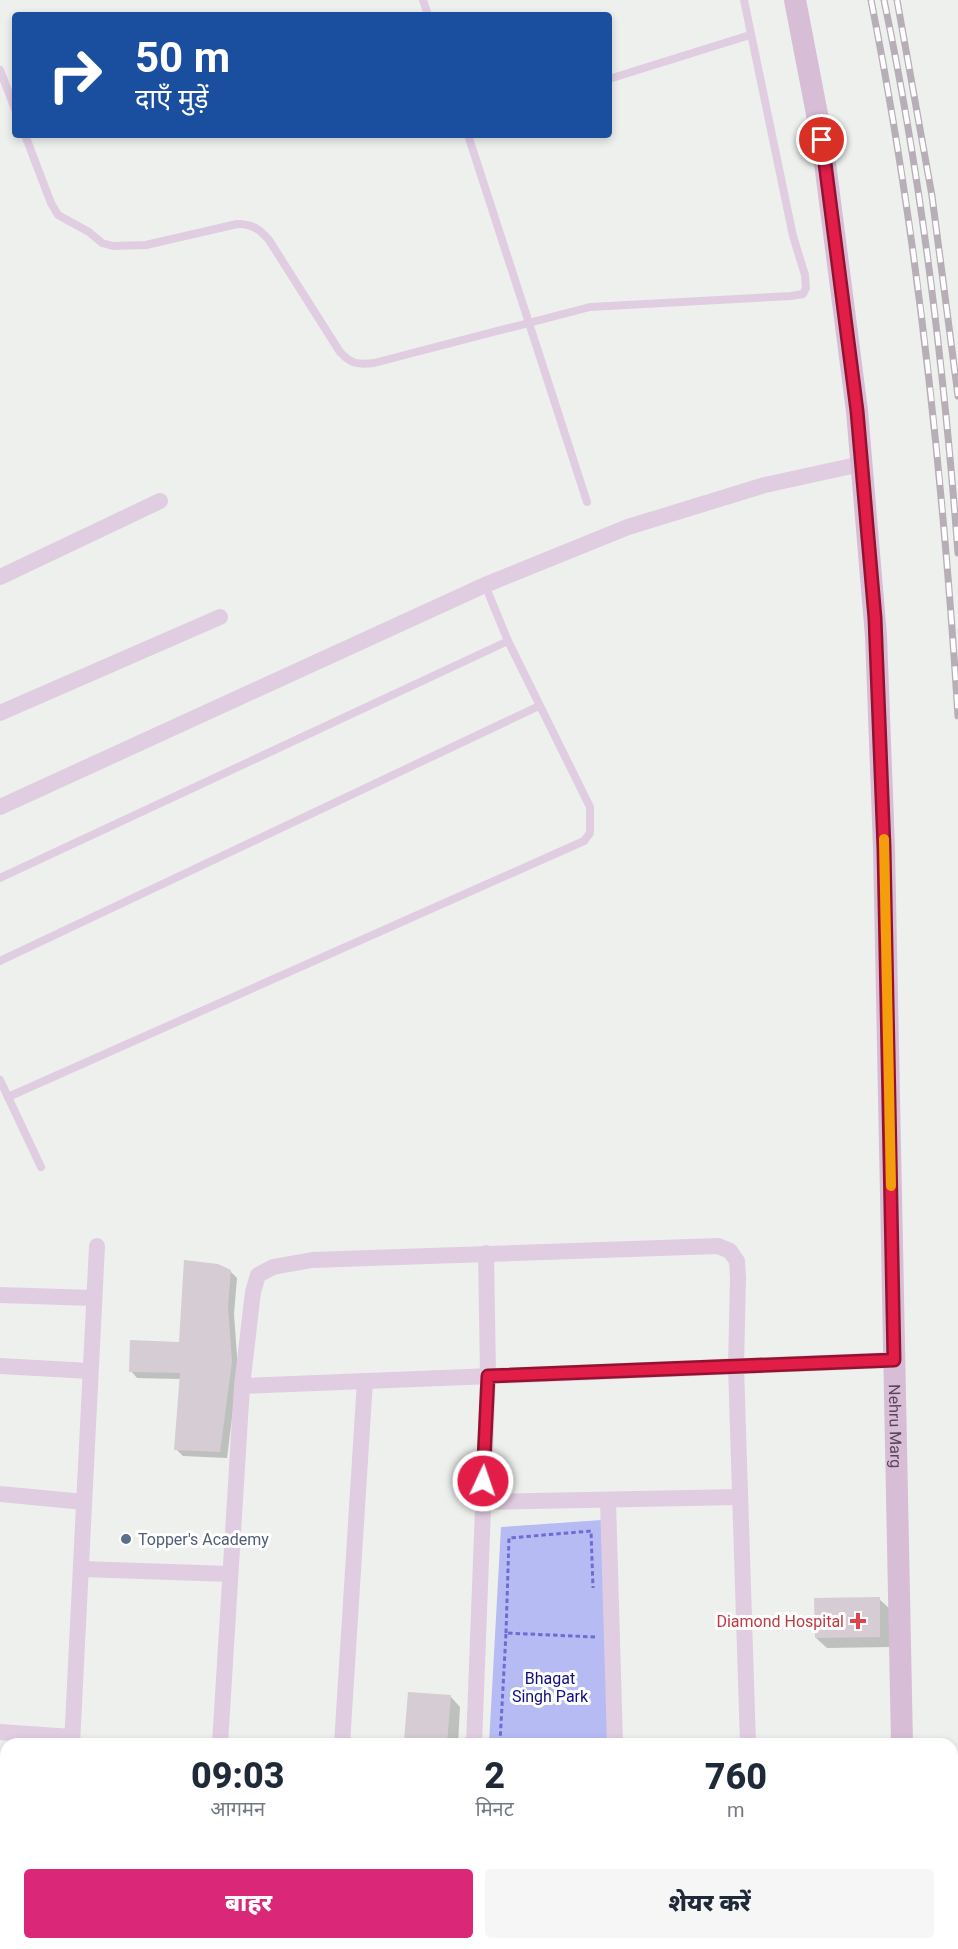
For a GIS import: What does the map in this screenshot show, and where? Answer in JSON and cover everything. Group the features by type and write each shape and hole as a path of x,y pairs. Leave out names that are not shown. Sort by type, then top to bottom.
{"street":[{"name":"Nehru Marg","path":"795,0 822,140 861,464 874,603 884,828 902,1738"},
{"path":"0,807 485,585 661,516 765,485 861,464"},
{"path":"0,577 160,501"},
{"path":"0,713 220,617"},
{"path":"72,1738 97,1246"},
{"path":"220,1738 243,1386 253,1292 258,1275 273,1267 312,1260 718,1246 730,1251 736,1261 736,1366 748,1738"},
{"path":"474,1738 488,1376 486,1253"},
{"path":"0,1295 94,1298"},
{"path":"243,1386 894,1360"},
{"path":"0,1366 90,1371"},
{"path":"342,1738 365,1381"},
{"path":"0,1494 84,1502"},
{"path":"482,1502 740,1497"},
{"path":"608,1501 615,1738"},
{"path":"81,1569 231,1574"},
{"path":"0,1732 48,1738"}],"lane":[{"path":"26,138 51,203 58,215 102,243 113,246 146,244 237,224 250,224 260,230 350,362 359,365 590,306 803,294 806,288 805,275 793,236 744,0"},
{"path":"612,78 750,35"},
{"path":"0,70 12,101"},
{"path":"469,138 587,502"},
{"path":"8,1098 584,841 590,832 590,807 508,641 485,585"},
{"path":"0,878 508,641"},
{"path":"0,961 539,706"},
{"path":"0,1080 41,1167"}],"path":[{"path":"500,1738 509,1538 591,1531 593,1590"},
{"path":"506,1633 595,1637 595,1648"},
{"path":"598,1731 599,1738"}],"green space":[{"name":"Bhagat Singh Park","path":"602,1520 608,1738 489,1738 501,1527"}],"building":[{"path":"184,1260 218,1264 231,1270 228,1306 232,1362 220,1452 174,1450 180,1373 129,1372 130,1340 179,1342"},
{"path":"880,1597 880,1637 815,1638 814,1598"},
{"path":"408,1692 451,1695 447,1738 404,1738"}],"railway":[{"path":"871,0 902,178 926,356 945,536 958,716"},
{"path":"884,0 910,137 930,275 946,414 958,553"},
{"path":"897,0 932,196 958,396"}],"slow traffic":[{"path":"884,839 891,1186"}],"place":[{"name":"Topper's Academy","path":"126,1539"},
{"name":"Diamond Hospital","path":"858,1621"}],"route":[{"path":"483,1481 488,1376 894,1360 884,848 875,618 857,411 822,140"}]}
